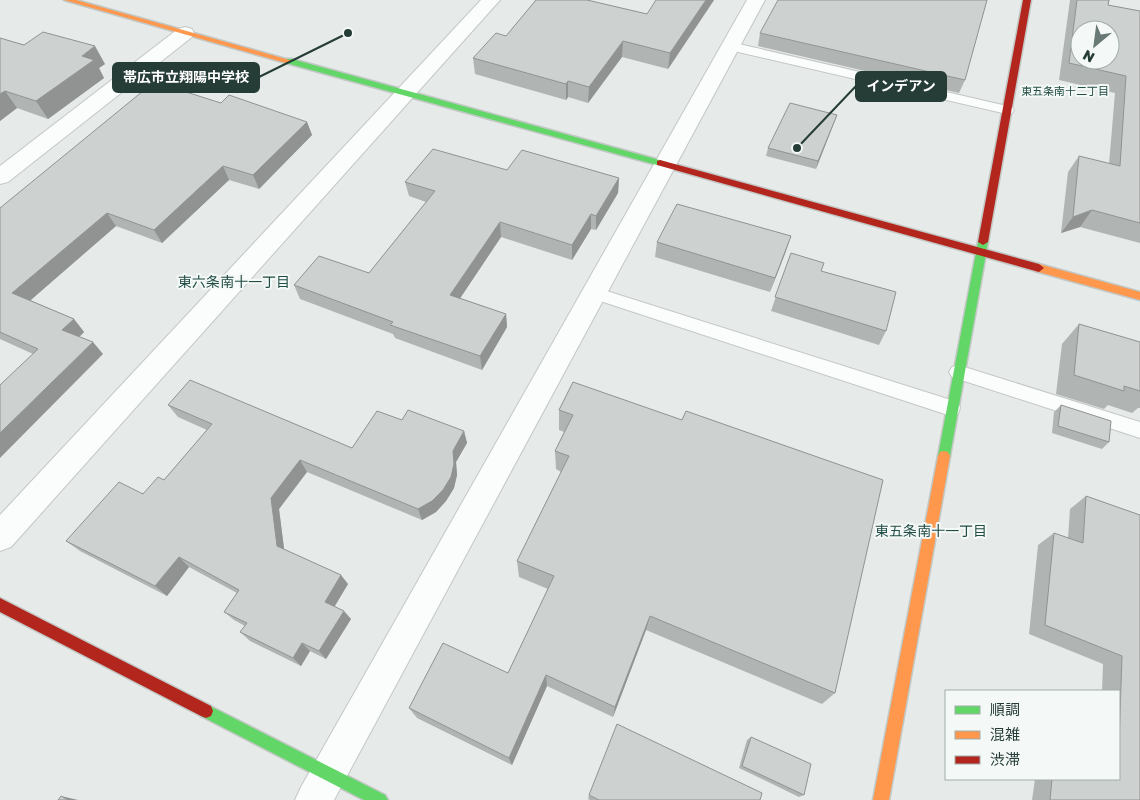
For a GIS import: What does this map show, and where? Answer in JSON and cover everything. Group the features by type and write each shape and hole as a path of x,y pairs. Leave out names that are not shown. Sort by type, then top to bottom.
{"street":[{"path":"68,0 1140,296"},
{"path":"0,537 491,0"},
{"path":"314,800 756,0"},
{"path":"881,800 1026,0"},
{"path":"0,177 186,33"},
{"path":"0,605 380,800"}],"lane":[{"path":"730,46 1007,110"},
{"path":"594,293 951,408"},
{"path":"958,372 1140,430"}],"building":[{"path":"536,0 587,0 647,14 656,0 706,0 670,53 623,41 589,87 568,81 566,84 473,58 496,33 506,36"},
{"path":"778,0 987,0 965,80 760,33"},
{"path":"1077,0 1109,0 1108,5 1140,11 1140,223 1092,210 1073,217 1079,156 1120,166 1126,76 1100,70 1120,70 1120,20 1074,20"},
{"path":"43,32 95,46 82,56 94,60 36,101 5,91 0,94 0,38 24,45"},
{"path":"154,82 221,103 229,95 307,122 253,175 223,166 154,230 107,213 12,293 74,319 62,330 93,342 0,433 0,385 38,349 0,332 0,208"},
{"path":"790,103 837,115 818,161 768,148"},
{"path":"433,149 507,170 522,150 619,178 596,216 591,214 572,245 500,222 450,295 506,314 480,356 390,325 393,322 294,285 319,256 369,273 435,191 405,182"},
{"path":"677,204 791,236 775,278 657,242"},
{"path":"791,253 824,263 821,271 896,292 886,331 775,297"},
{"path":"1079,324 1140,342 1140,391 1124,386 1124,391 1074,375"},
{"path":"190,380 352,448 377,411 402,420 408,410 464,431 453,451 454,464 451,477 443,490 432,501 418,509 300,460 271,498 277,546 341,575 325,602 344,611 319,651 302,643 293,658 240,632 247,623 224,612 239,590 179,557 155,586 66,541 119,482 143,494 158,477 164,480 212,424 168,405"},
{"path":"573,382 682,420 686,411 883,480 835,693 650,616 615,707 546,675 509,758 409,708 443,643 508,673 554,576 517,561 569,456 555,451 573,415 559,410"},
{"path":"1061,405 1111,421 1109,442 1058,426"},
{"path":"1086,496 1140,515 1140,800 1050,800 1052,780 1120,780 1122,656 1045,625 1054,533 1083,543"},
{"path":"617,724 762,793 760,800 599,800 589,795"},
{"path":"751,737 811,764 804,795 742,766"},
{"path":"61,796 68,800 58,800"}],"traffic: fast":[{"path":"289,61 660,163"},
{"path":"944,456 983,242"},
{"path":"206,711 380,800"}],"traffic: slow":[{"path":"68,0 289,61"},
{"path":"1039,268 1140,296"},
{"path":"881,800 944,456"}],"traffic: jam":[{"path":"983,242 1027,0"},
{"path":"660,163 1039,268"},
{"path":"0,605 206,711"}],"place":[{"name":"帯広市立翔陽中学校","path":"348,33"},
{"name":"インデアン","path":"797,148"}],"district":[{"name":"東五条南十二丁目","path":"1065,90"},
{"name":"東六条南十一丁目","path":"234,281"},
{"name":"東五条南十一丁目","path":"931,530"}]}
